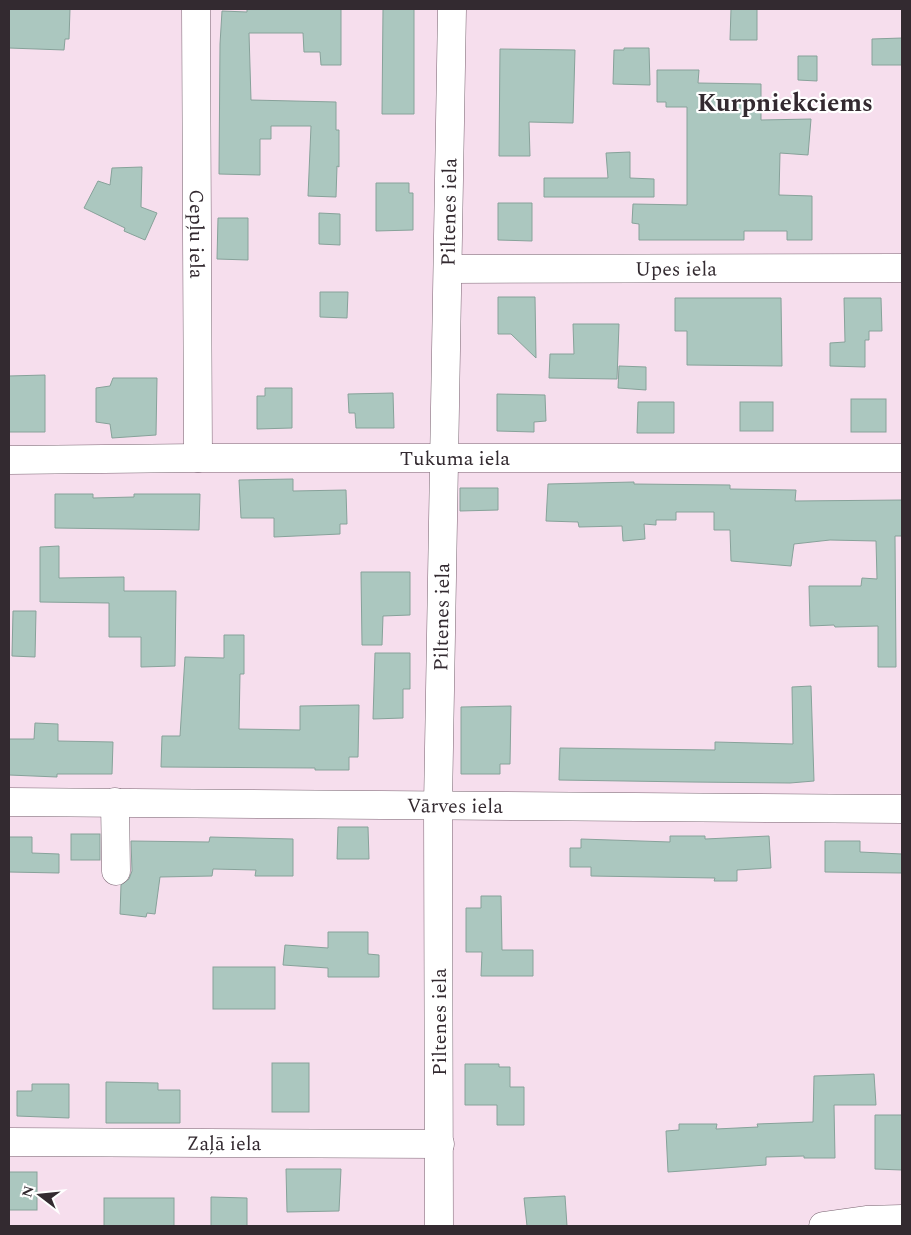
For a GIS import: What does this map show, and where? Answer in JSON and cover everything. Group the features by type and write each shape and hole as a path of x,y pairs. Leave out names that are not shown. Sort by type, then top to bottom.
{"street":[{"name":"Cepļu iela","path":"196,9 198,458"},
{"name":"Piltenes iela","path":"439,1226 438,805 452,9"},
{"name":"Upes iela","path":"448,269 902,268"},
{"name":"Tukuma iela","path":"9,460 198,458 902,458"},
{"name":"Vārves iela","path":"9,802 902,809"},
{"path":"115,802 116,871"},
{"name":"Zaļā iela","path":"9,1142 440,1144"},
{"path":"823,1226 866,1220 902,1219"}],"building":[{"path":"9,9 70,9 69,39 65,39 64,50 9,48"},
{"path":"247,9 341,9 341,65 321,65 320,52 304,52 303,33 249,33 251,100 336,102 336,130 339,130 339,167 337,166 336,197 308,196 311,126 271,126 271,139 260,139 260,175 219,174 222,11 247,12"},
{"path":"383,9 414,9 414,114 382,114"},
{"path":"731,9 757,9 757,40 730,40"},
{"path":"902,38 902,65 872,65 872,39"},
{"path":"624,48 649,48 650,85 613,84 614,50 624,50"},
{"path":"500,49 575,50 573,123 529,122 530,156 499,156"},
{"path":"798,56 817,56 817,81 798,80"},
{"path":"657,70 699,70 698,83 761,84 761,120 811,119 808,155 780,153 779,195 812,196 812,240 787,240 787,231 744,231 744,240 639,240 639,224 632,223 633,204 687,205 687,107 666,107 666,102 657,102"},
{"path":"630,152 630,178 654,179 654,197 544,197 544,178 608,178 606,153"},
{"path":"142,167 141,207 157,213 145,240 124,231 125,228 84,208 98,181 110,185 112,168"},
{"path":"376,183 409,183 409,193 413,193 413,230 376,231"},
{"path":"498,203 532,203 532,241 498,240"},
{"path":"319,213 340,214 340,245 319,244"},
{"path":"218,218 248,218 248,260 217,259"},
{"path":"320,292 348,292 347,318 320,317"},
{"path":"498,297 535,297 536,358 511,334 498,334"},
{"path":"675,298 781,298 782,366 687,365 687,331 675,331"},
{"path":"844,298 881,298 882,331 869,331 869,340 865,340 865,367 830,366 830,343 845,342"},
{"path":"573,324 619,324 617,379 549,378 550,354 574,354"},
{"path":"619,366 646,367 646,390 618,388"},
{"path":"45,375 45,432 9,432 9,376"},
{"path":"113,378 157,378 156,435 112,438 110,424 96,422 96,388 110,386"},
{"path":"265,388 292,388 292,428 257,429 257,396 265,396"},
{"path":"393,393 394,428 356,428 355,413 349,413 348,394"},
{"path":"497,394 545,395 546,421 534,422 534,432 497,431"},
{"path":"851,399 886,399 886,432 851,432"},
{"path":"638,402 674,402 674,433 637,433"},
{"path":"740,402 773,402 773,431 740,431"},
{"path":"293,479 293,491 346,490 347,524 340,524 340,534 274,537 274,518 241,518 239,480"},
{"path":"634,482 634,484 730,485 730,489 796,490 795,501 902,500 902,536 895,536 896,667 878,667 878,626 810,626 809,586 861,586 862,578 877,579 876,541 830,540 794,544 791,566 731,561 730,530 714,530 714,512 676,512 676,520 656,520 656,525 644,524 645,539 623,541 622,526 579,527 578,522 546,521 548,484"},
{"path":"460,488 498,488 498,510 460,511"},
{"path":"55,494 93,494 93,498 134,497 134,494 200,494 199,530 55,528"},
{"path":"59,546 59,578 124,577 124,591 176,591 175,666 141,667 141,637 109,637 109,603 40,602 40,547"},
{"path":"361,572 410,572 410,615 383,616 382,645 362,645"},
{"path":"13,611 36,611 35,657 12,656"},
{"path":"224,635 244,635 244,674 240,674 239,729 300,730 300,706 359,705 358,757 349,757 349,770 161,767 162,736 180,736 185,657 224,658"},
{"path":"375,653 410,653 410,689 403,689 403,718 373,719"},
{"path":"811,686 814,781 790,783 559,780 560,748 715,750 715,742 793,744 792,687"},
{"path":"511,706 510,764 500,764 500,774 461,774 461,707"},
{"path":"35,723 58,724 58,741 113,742 112,774 57,774 57,777 9,775 9,739 34,739"},
{"path":"338,827 368,827 369,859 337,859"},
{"path":"71,834 100,834 100,860 71,860"},
{"path":"670,836 705,836 705,839 769,836 771,868 737,870 737,881 714,881 715,878 591,876 591,867 570,867 570,848 581,848 581,839 670,842"},
{"path":"9,837 32,837 32,853 59,854 59,873 9,872"},
{"path":"210,837 293,839 293,876 255,876 256,870 213,869 212,876 160,877 155,914 147,913 146,917 120,914 121,885 129,879 132,871 131,841 209,842"},
{"path":"825,841 860,841 860,852 902,854 902,873 825,872"},
{"path":"481,896 501,896 502,950 533,950 533,976 481,976 482,952 466,952 466,908 481,908"},
{"path":"328,932 368,932 368,954 379,955 379,977 328,977 328,968 283,965 285,945 328,948"},
{"path":"213,967 275,967 275,1009 213,1009"},
{"path":"272,1063 309,1063 309,1112 272,1112"},
{"path":"465,1064 499,1064 499,1067 510,1067 510,1087 524,1087 524,1125 497,1125 497,1105 465,1105"},
{"path":"874,1074 876,1105 834,1105 835,1158 804,1158 804,1156 766,1157 766,1165 668,1172 666,1131 679,1130 679,1124 717,1124 716,1129 758,1127 757,1124 813,1122 814,1076"},
{"path":"106,1082 158,1083 158,1090 180,1090 180,1123 106,1123"},
{"path":"32,1084 69,1084 69,1118 17,1116 17,1091 32,1091"},
{"path":"875,1115 902,1115 902,1170 875,1169"},
{"path":"286,1169 341,1169 339,1211 287,1212"},
{"path":"9,1172 37,1172 37,1210 9,1210"},
{"path":"565,1196 567,1226 527,1226 524,1198"},
{"path":"211,1197 247,1198 247,1226 211,1226"},
{"path":"104,1198 174,1198 174,1226 104,1226"}],"district":[{"name":"Kurpniekciems","path":"785,102"}]}
